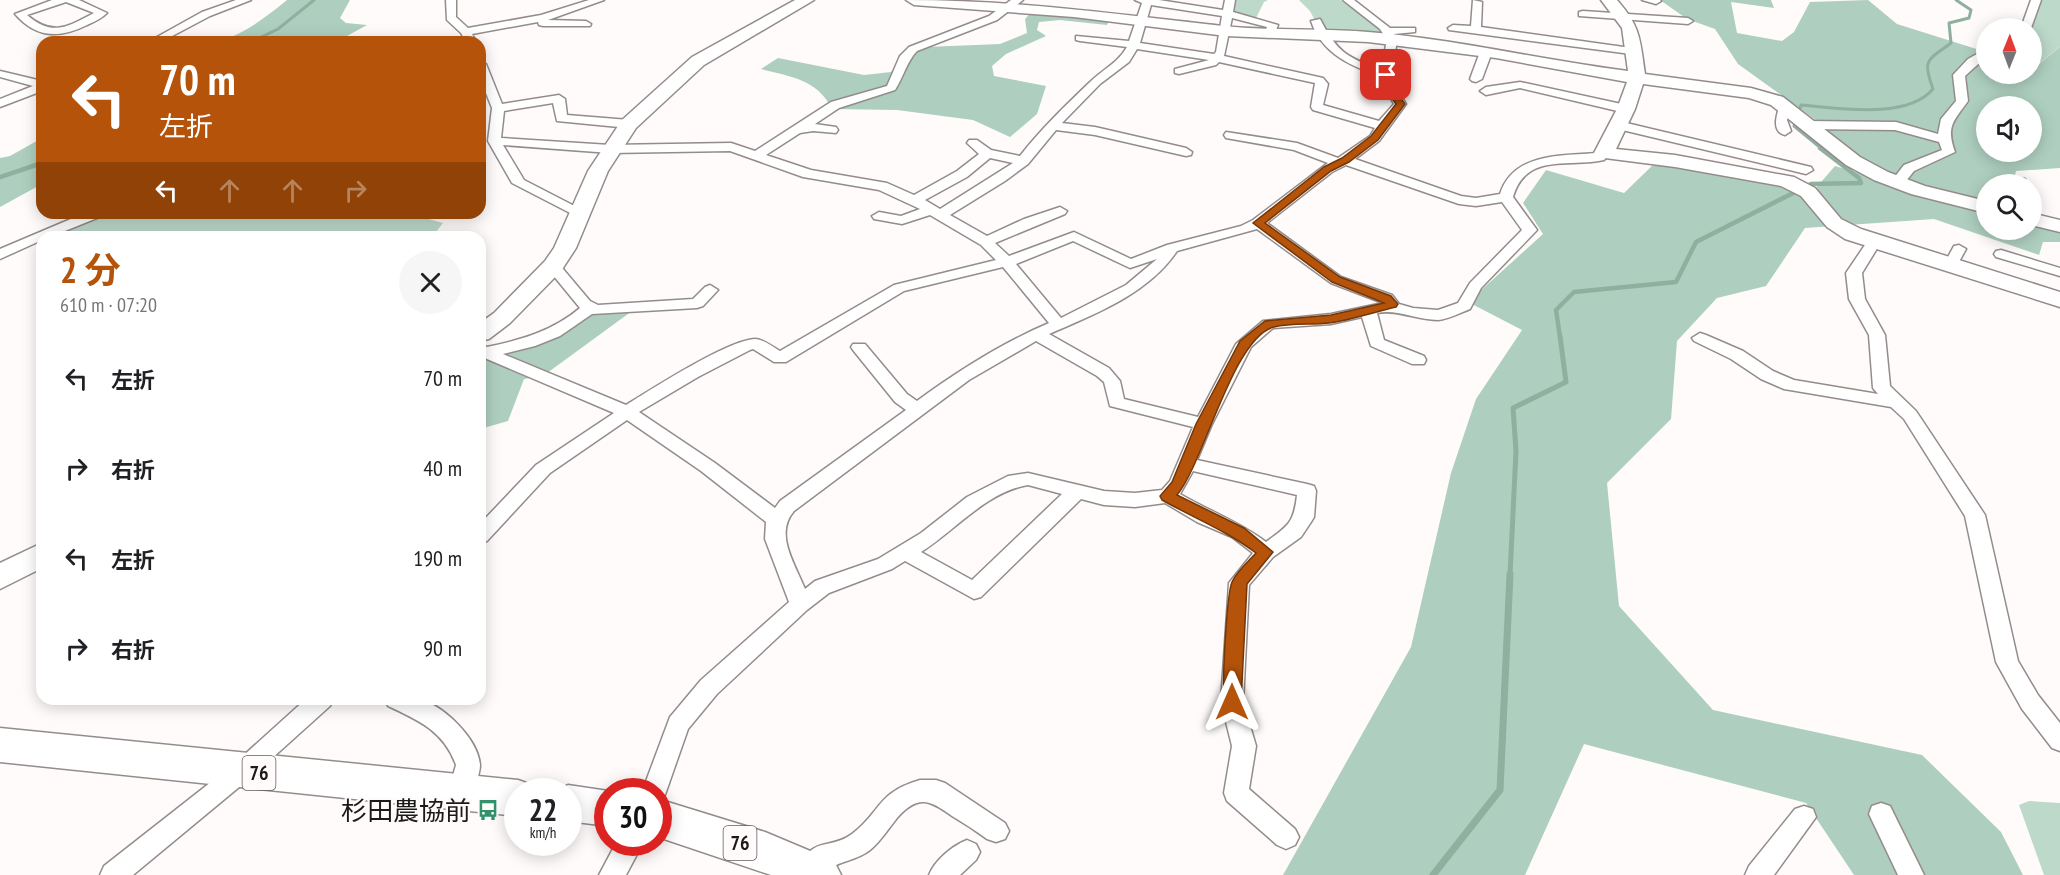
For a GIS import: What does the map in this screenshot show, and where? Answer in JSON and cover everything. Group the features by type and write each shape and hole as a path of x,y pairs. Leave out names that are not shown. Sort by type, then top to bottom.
{"main road":[{"name":"76","path":"0,746 504,797"},
{"name":"76","path":"672,822 765,852 815,873"}],"street":[{"path":"63,0 20,14 41,31 51,32 81,24 102,13 70,0"},
{"path":"164,36 206,14 246,0"},
{"path":"451,0 452,18 467,36"},
{"path":"472,36 599,0"},
{"path":"486,340 502,318 553,266 565,248 598,171 610,149 629,124 698,61 806,0"},
{"path":"914,0 1013,3 1226,31 1274,25 1389,35 1600,73 1750,93 1778,101 1794,120 1853,161 1897,183 1976,204"},
{"path":"879,216 902,220 935,213 1000,178 1023,161 1052,126 1096,82 1125,60 1133,46 1145,0 1229,13 1274,25"},
{"path":"1179,71 1212,63 1221,53 1230,0"},
{"path":"1348,0 1389,35"},
{"path":"1506,196 1518,172 1526,167 1542,162 1599,157 1604,153 1626,110 1636,77 1631,51 1630,28 1625,18 1609,0"},
{"path":"2030,18 2036,0"},
{"path":"1476,29 1478,2"},
{"path":"757,155 835,105 891,88 906,56 913,49 924,43 982,24 1013,3"},
{"path":"1583,14 1688,21"},
{"path":"530,21 586,24"},
{"path":"1317,27 1325,42 1345,58 1386,75"},
{"path":"1454,48 1448,29 1476,29 1631,51"},
{"path":"1389,35 1411,30"},
{"path":"486,530 543,469 627,412 692,373 745,346 756,344 780,358 899,288 1007,262 1074,236 1130,264 1258,223 1327,169 1342,162 1375,138 1400,104 1389,88 1386,75 1389,35"},
{"path":"1080,38 1194,53 1319,80 1322,84 1317,107 1382,126"},
{"path":"1476,79 1486,52"},
{"path":"1897,183 1910,168 1949,152 1942,135 1944,123 1962,101 1959,75 1976,58"},
{"path":"0,74 36,84"},
{"path":"486,79 498,108 494,141 519,183 581,213"},
{"path":"1486,91 1520,86 1626,110"},
{"path":"0,103 36,88"},
{"path":"498,108 559,99 561,118 629,124"},
{"path":"1794,120 1896,126 1945,140"},
{"path":"1618,125 1802,181 1834,223 1874,242 1954,257 2052,298 2059,270 2001,255"},
{"path":"1052,126 1095,131 1186,152"},
{"path":"795,130 813,127 832,130"},
{"path":"1230,135 1297,147 1459,200 1476,202 1506,196"},
{"path":"494,141 610,149 731,147 808,174 882,186 915,200 986,242 1007,262 1057,323"},
{"path":"973,144 988,153 1023,161"},
{"path":"915,200 962,174 988,153"},
{"path":"1604,153 1675,161 1802,181"},
{"path":"1168,496 1178,484 1188,464 1203,424 1244,344 1269,324 1331,319 1389,306 1412,314 1439,315 1464,306 1475,286 1530,230 1506,196"},
{"path":"986,242 1029,222 1060,211"},
{"path":"52,231 82,219"},
{"path":"2042,222 2060,226"},
{"path":"1258,223 1336,280 1387,298 1392,304 1389,306"},
{"path":"0,255 36,237"},
{"path":"1874,242 1854,273 1854,286 1857,298 1877,335 1882,388 1910,415 1975,515 2007,662 2031,702 2060,741"},
{"path":"800,604 775,539 776,519 787,506 963,376 1057,323 1090,311 1131,288 1161,264 1172,249"},
{"path":"553,266 584,304 596,309 697,303 710,290"},
{"path":"486,345 522,345 559,332 575,322 590,307"},
{"path":"1368,312 1377,343 1418,360"},
{"path":"1036,334 1103,372 1112,381 1116,402 1203,424"},
{"path":"1700,339 1737,355 1767,375 1790,385 1896,402"},
{"path":"486,347 627,412 708,467 776,519"},
{"path":"859,347 902,398 918,410"},
{"path":"1188,464 1307,490 1304,518 1294,532 1266,552 1239,583 1232,677 1232,702 1244,746 1236,793 1286,837"},
{"path":"659,778 678,724 709,687 800,604 822,587 885,564 928,537 974,502 1008,482 1028,479 1104,498 1135,500 1168,496 1204,517 1239,532 1266,552"},
{"path":"905,552 974,591 1077,491"},
{"path":"1,576 36,557"},
{"path":"113,875 242,771 315,705"},
{"path":"408,705 437,719 451,732 463,751 468,765 460,793"},
{"path":"815,873 819,858 826,853 851,849 867,837 891,806 911,792 936,791 996,831"},
{"path":"1881,814 1911,875"},
{"path":"1758,875 1804,817"},
{"path":"942,875 967,852"},
{"path":"612,875 623,856"}],"green space":[{"path":"287,0 350,0 340,18 346,23 367,25 347,36 233,36 271,13"},
{"path":"1225,0 1268,0 1264,2 1256,18 1226,12"},
{"path":"1299,0 1340,0 1376,25 1386,37 1321,32 1310,11"},
{"path":"1660,0 1771,0 1774,8 1731,2 1737,33 1782,41 1794,32 1810,2 1868,0 1897,24 1976,49 1976,84 2042,84 2042,62 2060,47 2060,168 2016,171 2015,174 1976,174 1976,233 1934,219 1805,228 1766,286 1717,298 1677,341 1671,419 1607,483 1619,606 1713,710 1922,755 2001,832 2023,875 1854,875 1806,803 1584,744 1525,875 1283,875 1411,647 1451,473 1476,399 1522,330 1468,302 1543,234 1523,203 1546,170 1624,193 1655,163 1784,187 1815,189 1835,166 1863,174 1820,123 1738,64 1715,29 1687,19"},
{"path":"2037,0 2060,0 2060,47 2042,61 2042,18 2033,18"},
{"path":"1034,9 1110,18 1107,25 1060,20 1039,22 1037,30 1046,36 1006,54 992,66 994,76 1046,86 1037,114 1010,137 973,120 897,110 832,109 819,91 811,85 793,77 761,69 778,58 864,75 891,72 905,57 926,47 1000,44 1027,33 1025,19"},
{"path":"36,141 36,187 0,207 0,158 10,156"},
{"path":"69,219 429,219 443,223 437,231 52,231"},
{"path":"2042,223 2060,230 2060,242 2043,242 2039,255 1995,240 2042,240"},
{"path":"632,311 543,376 524,379 508,421 486,427 486,355 528,342 592,313"},
{"path":"2029,801 2060,803 2060,875 2044,875 2019,805"}],"waterway":[{"path":"263,36 278,29 314,0"},
{"path":"1822,149 1794,126 1801,105 1871,110 1907,105 1921,99 1933,89 1928,72 1929,62 1951,43 1949,23 1969,18 1971,10 1956,0"},
{"path":"1560,337 1556,310 1574,292 1676,282 1696,242 1811,184 1861,183 1859,178 1820,148"},
{"path":"0,177 36,165"},
{"path":"1510,575 1516,451 1513,408 1566,382 1560,336"},
{"path":"1433,875 1500,790 1510,574"}],"place":[{"name":"杉田農協前","path":"488,810"}],"route":[{"path":"1232,702 1239,583 1266,552 1239,532 1204,517 1168,496 1178,484 1203,424 1244,344 1269,324 1331,319 1368,312 1392,304 1387,298 1336,280 1258,223 1327,169 1345,160 1375,138 1380,128 1390,119 1400,104 1389,88 1386,75"}]}
